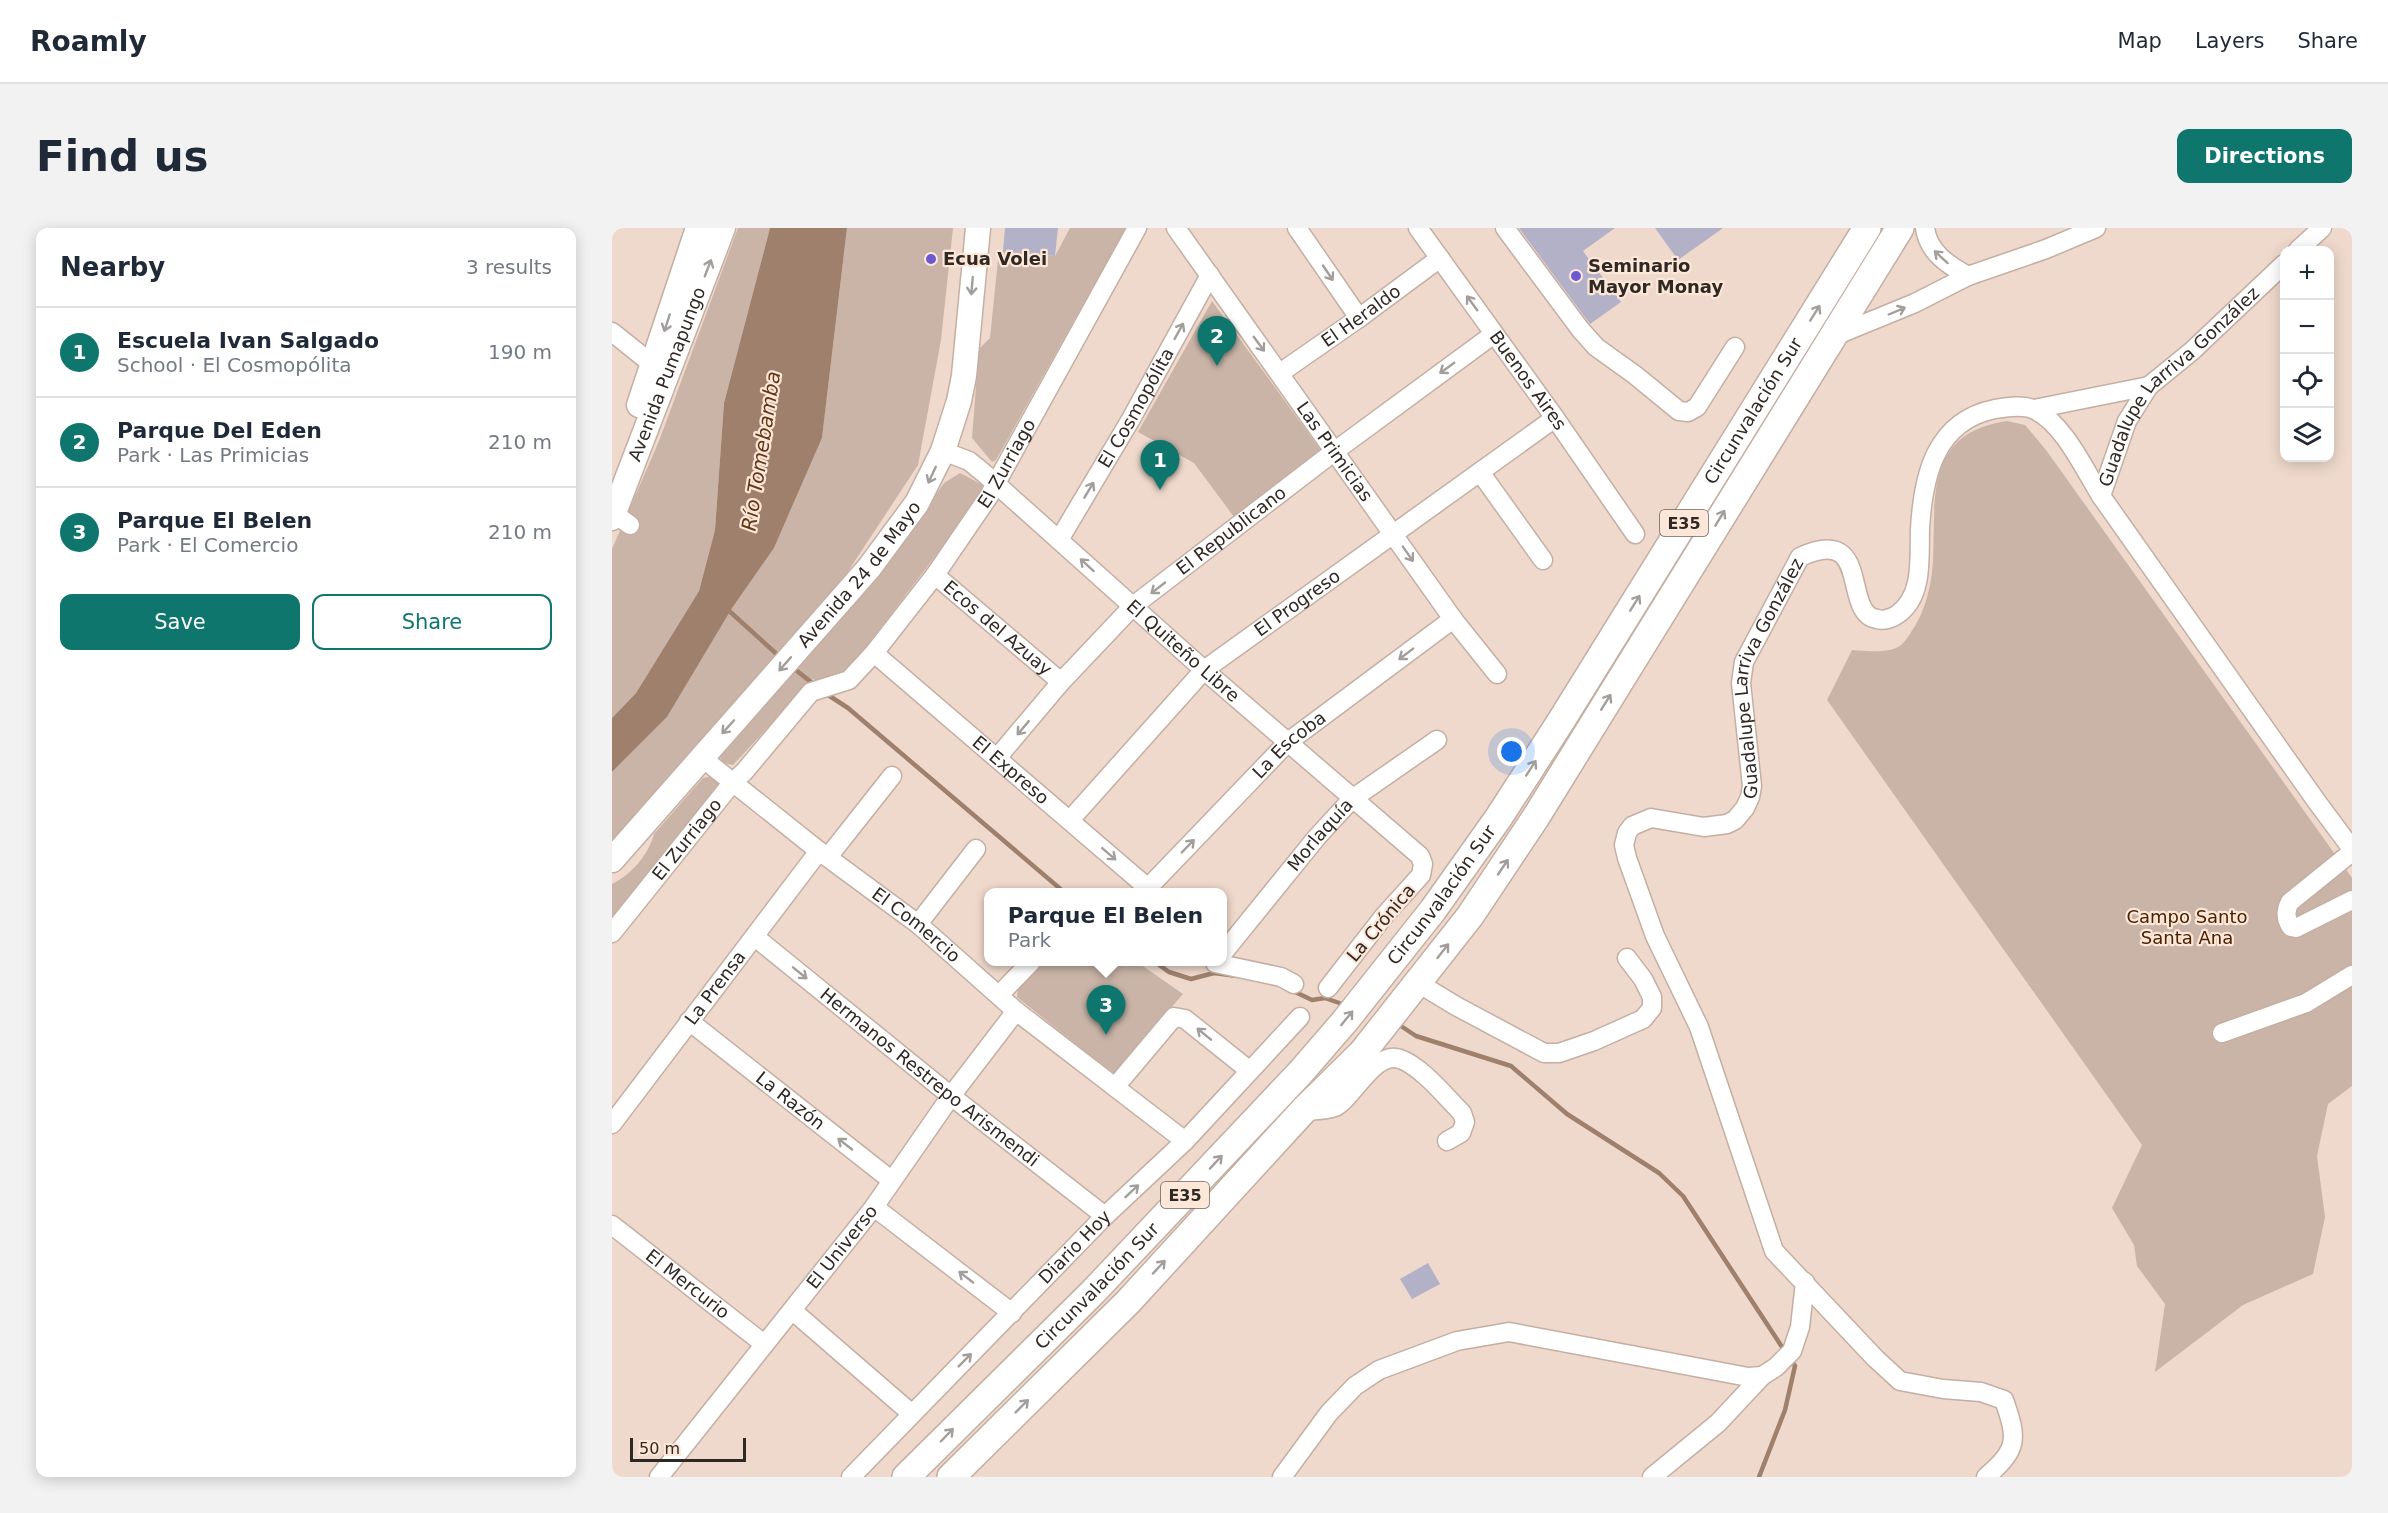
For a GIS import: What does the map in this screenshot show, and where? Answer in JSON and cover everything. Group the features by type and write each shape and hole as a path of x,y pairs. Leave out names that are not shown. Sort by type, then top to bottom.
{"highway":[{"name":"Circunvalación Sur","path":"906,1477 1093,1292 1300,1073 1345,1021 1444,895 1499,817 1561,721 1868,228"},
{"name":"Circunvalación Sur","path":"951,1477 1128,1302 1303,1111 1362,1053 1470,916 1536,817 1815,362 1900,228"}],"main road":[{"name":"Avenida Pumapungo","path":"617,517 698,228"},
{"name":"Avenida Pumapungo","path":"612,479 723,228"},
{"name":"Avenida 24 de Mayo","path":"612,860 868,568 908,516 927,484 943,451 954,420 964,376 978,228"}],"street":[{"name":"El Zurriago","path":"612,933 733,782 811,692 849,680 874,653 934,575 989,496 1137,228"},
{"name":"Las Primicias","path":"1176,228 1453,619 1497,674"},
{"path":"1297,228 1359,318"},
{"name":"Buenos Aires","path":"1418,228 1555,418 1635,534"},
{"path":"1505,228 1596,347 1679,411 1688,412 1697,407 1735,347"},
{"path":"1925,228 1934,251 1968,276"},
{"path":"1815,362 1832,336 1915,303 1968,276 2046,249 2096,228"},
{"path":"2302,246 2322,228"},
{"name":"El Heraldo","path":"1280,373 1440,258"},
{"name":"Guadalupe Larriva González","path":"2101,496 2127,421 2149,386 2192,351 2280,268"},
{"name":"El Cosmopólita","path":"1059,540 1131,419 1210,275"},
{"path":"612,332 660,370"},
{"name":"El Republicano","path":"997,758 1061,682 1133,606 1494,334"},
{"path":"2034,409 2149,386"},
{"name":"Guadalupe Larriva González","path":"1805,1282 1774,1251 1699,1027 1655,936 1636,886 1625,851 1627,833 1632,826 1652,818 1704,827 1727,824 1740,815 1750,797 1752,786 1742,683 1744,662 1800,556 1815,550 1830,548 1842,555 1850,563 1862,609 1871,618 1882,620 1897,615 1908,605 1915,589 1919,569 1924,487 1930,464 1944,439 1964,422 1988,411 2011,406 2034,409 2056,425 2101,496"},
{"name":"El Progreso","path":"1070,820 1204,670 1555,418"},
{"name":"El Quiteño Libre","path":"943,451 969,461 995,483 1204,670 1420,856"},
{"path":"1480,472 1543,560"},
{"path":"2101,496 2352,850 2290,902 2286,909 2291,927 2296,928 2352,900"},
{"name":"Ecos del Azuay","path":"934,575 1061,682"},
{"name":"La Escoba","path":"1148,888 1288,742 1453,619"},
{"name":"El Expreso","path":"874,653 1070,820 1144,888"},
{"name":"Morlaquía","path":"1227,948 1317,837 1352,799 1437,740"},
{"name":"El Comercio","path":"701,757 823,854 918,924 1000,994 1016,1011 1185,1141"},
{"name":"La Prensa","path":"612,1124 755,937 823,854 892,776"},
{"path":"918,924 976,849"},
{"name":"La Crónica","path":"1328,988 1384,916 1421,874 1424,864 1420,856"},
{"path":"1421,874 1444,895"},
{"name":"Hermanos Restrepo Arismendi","path":"755,937 951,1096 1106,1216"},
{"path":"1418,983 1544,1053 1559,1053 1594,1041 1643,1019 1652,1008 1652,998 1643,979 1627,957"},
{"path":"1227,962 1281,977 1294,984"},
{"path":"1000,994 1027,966"},
{"path":"2222,1033 2306,1003 2352,975"},
{"name":"El Universo","path":"659,1477 874,1207 951,1096 1016,1011"},
{"path":"1115,1087 1174,1017 1185,1019 1250,1071"},
{"name":"Diario Hoy","path":"851,1477 1106,1216 1185,1141 1300,1017"},
{"name":"La Razón","path":"689,1021 891,1180"},
{"path":"1303,1111 1326,1110 1337,1106 1382,1062 1392,1057 1416,1069 1462,1113 1465,1122 1461,1133 1447,1141"},
{"path":"874,1207 1012,1313"},
{"name":"El Mercurio","path":"612,1225 764,1344"},
{"path":"1652,1477 1718,1423 1762,1376 1776,1367 1792,1351 1800,1327 1805,1282"},
{"path":"1805,1282 1875,1358 1900,1381 1943,1389 1981,1392 2004,1400 2014,1440 2005,1460 1986,1477"},
{"path":"793,1311 912,1414"},
{"path":"1282,1477 1329,1413 1355,1386 1379,1370 1457,1341 1509,1332 1748,1377 1762,1376"}],"green space":[{"path":"738,228 770,228 724,403 715,530 699,591 636,693 612,718 612,549 659,441"},
{"path":"847,228 953,228 941,340 918,465 845,576 753,685 612,841 612,772 667,717 732,607 774,548 822,438"},
{"path":"1070,228 1126,228 996,460 992,462 972,438 979,349 990,338 999,250 1055,256"},
{"path":"1212,301 1322,452 1234,517 1194,463 1138,432"},
{"name":"Campo Santo Santa Ana","path":"2007,421 2025,425 2046,450 2352,878 2352,1086 2328,1104 2317,1156 2325,1217 2313,1274 2243,1305 2155,1372 2165,1304 2137,1266 2134,1245 2112,1208 2142,1145 1827,700 1852,650 1891,650 1905,641 1919,619 1930,586 1934,513 1940,471 1948,454 1961,439 1980,428"},
{"path":"960,473 983,485 978,500 831,693 813,679 733,765 723,763 719,755 872,582 944,483"},
{"path":"713,776 722,783 612,922 612,884 638,863 652,842 654,834 703,778"},
{"path":"1041,966 1143,966 1183,994 1113,1074 1017,997 1018,989"}],"water":[{"name":"Río Tomebamba","path":"770,228 847,228 822,438 774,548 732,608 667,717 612,772 612,718 636,693 699,591 715,530 724,403"}],"building":[{"path":"1005,228 1058,228 1055,256 1003,251"},
{"name":"Seminario Mayor Monay","path":"1519,228 1615,228 1583,251 1621,302 1590,324"},
{"name":"Seminario Mayor Monay","path":"1655,228 1723,228 1678,260"},
{"path":"1428,1263 1440,1284 1412,1299 1400,1279"}],"waterway":[{"path":"727,609 781,658"},
{"path":"792,667 816,686"},
{"path":"825,693 848,708 1059,888"},
{"path":"1161,966 1169,972 1191,979 1214,973 1237,976"},
{"path":"1291,990 1312,1000 1325,998 1345,1005"},
{"path":"1398,1024 1416,1036 1511,1066 1567,1114 1659,1173 1683,1196 1786,1353"},
{"path":"1759,1477 1785,1410 1795,1366 1791,1360"}],"place":[{"name":"Ecua Volei","path":"931,259"},
{"name":"Seminario Mayor Monay","path":"1576,276"},
{"name":"Parque Del Eden","path":"1217,366"},
{"name":"Escuela Ivan Salgado","path":"1160,490"},
{"name":"Parque El Belen","path":"1106,1035"}]}
